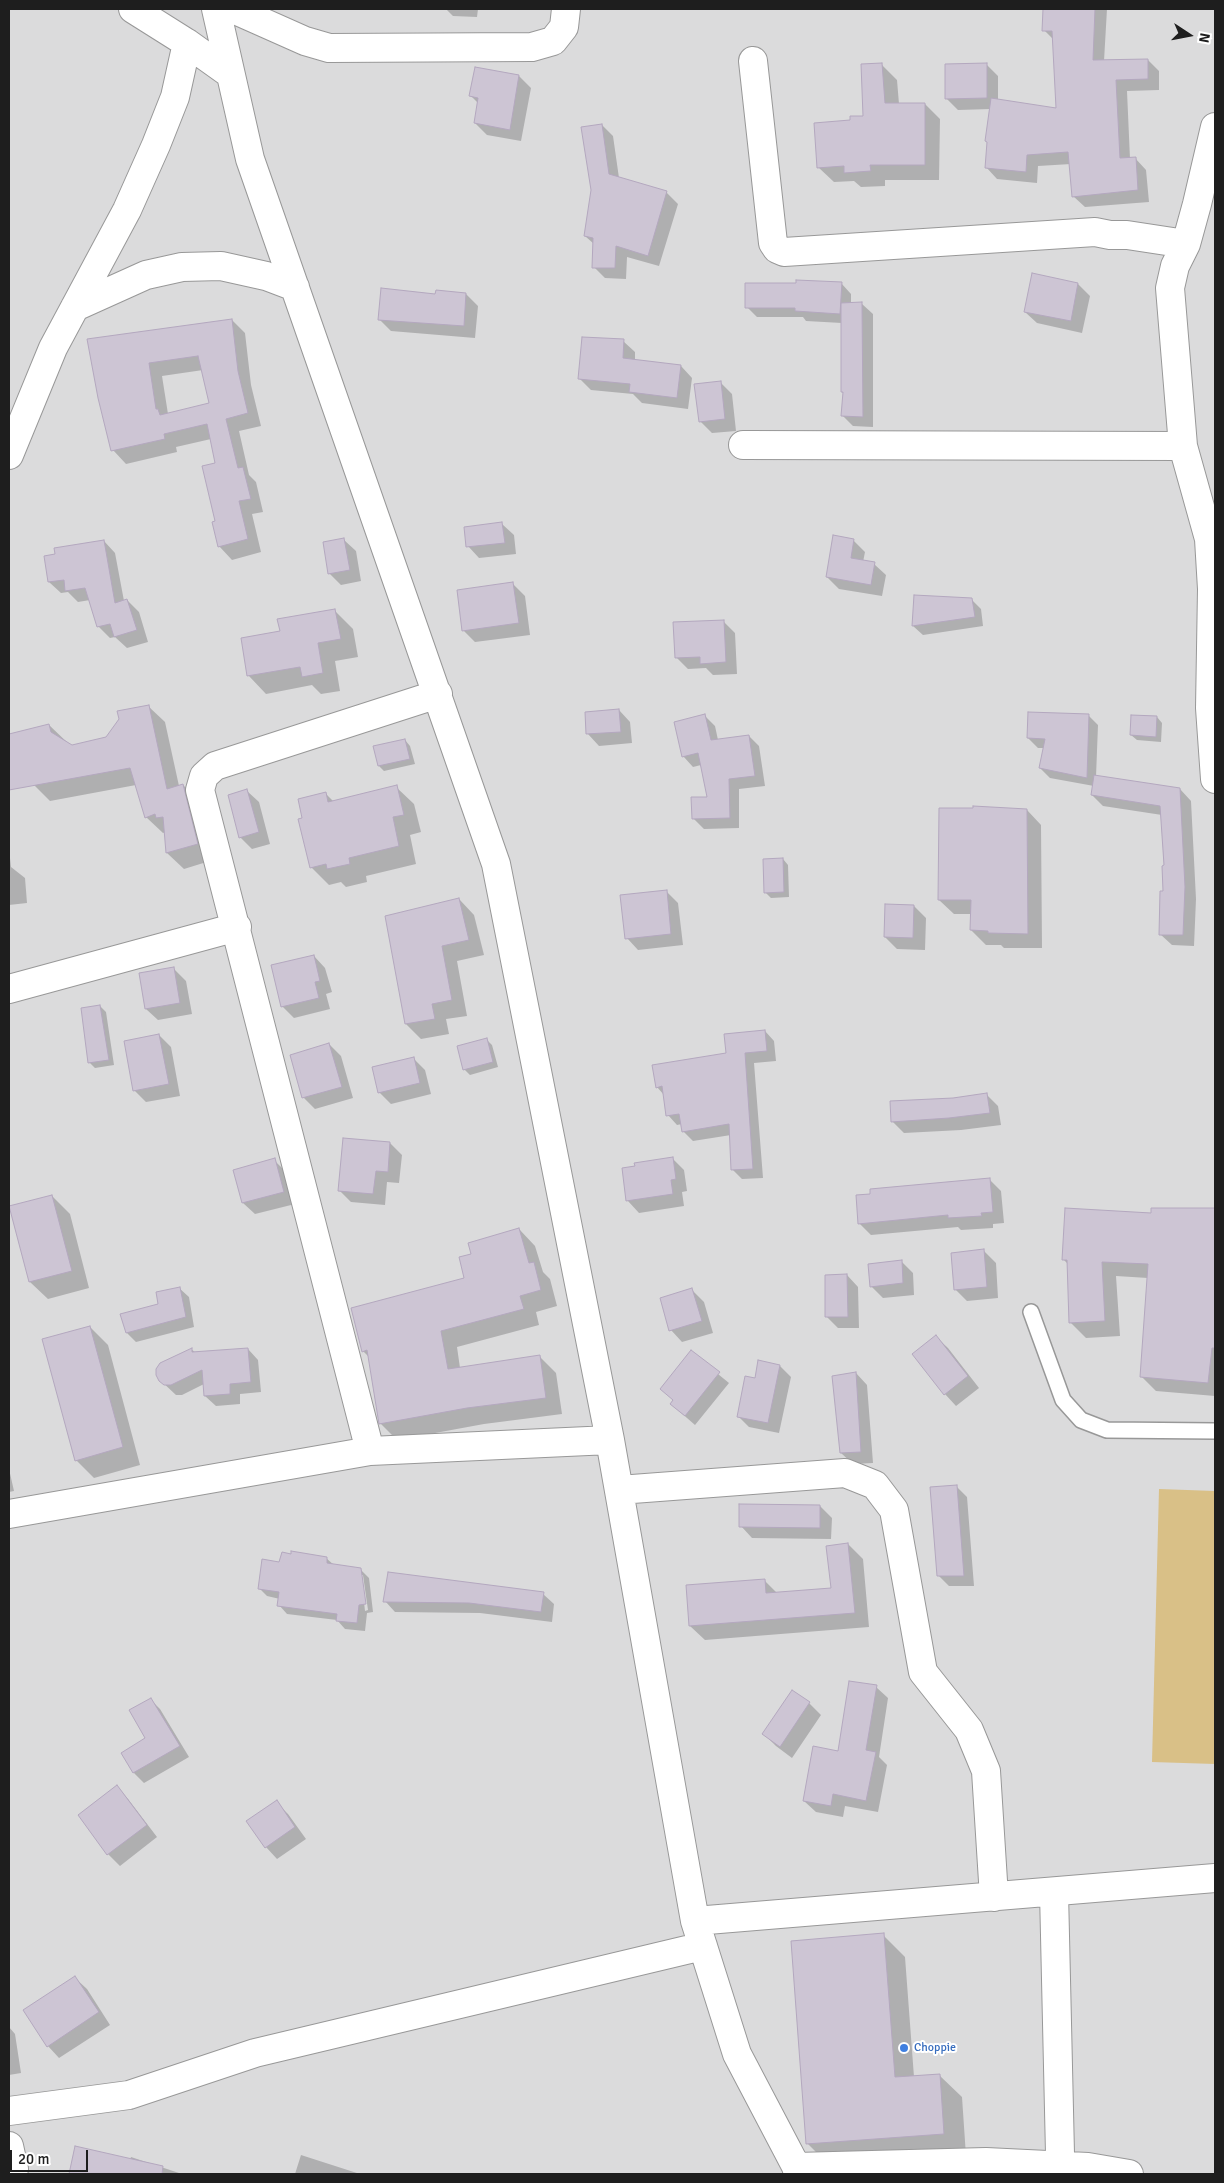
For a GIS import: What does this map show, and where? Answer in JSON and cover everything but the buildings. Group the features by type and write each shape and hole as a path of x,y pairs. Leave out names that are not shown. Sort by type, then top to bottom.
{"street":[{"path":"133,9 187,43 229,73"},
{"path":"216,9 250,159 496,864 610,1440 699,1934 737,2054 798,2171 986,2162 1088,2167 1129,2174"},
{"path":"233,9 305,41 329,48 532,46 553,41 564,27 566,9"},
{"path":"9,453 54,348 127,210 156,145 176,97 187,43"},
{"path":"753,61 773,243 777,250 784,252 1094,232 1186,244"},
{"path":"1215,127 1186,244 1175,266 1170,288 1183,446 1212,539 1210,708 1214,738 1215,780"},
{"path":"75,307 146,275 182,267 222,266 266,276 295,287"},
{"path":"743,445 1183,446"},
{"path":"370,1451 237,927 200,790 204,776 215,766 438,694"},
{"path":"9,989 237,927"},
{"path":"9,1514 370,1451 610,1440"},
{"path":"619,1490 844,1473 875,1484 894,1510 924,1672 969,1730 986,1772 994,1897"},
{"path":"9,2111 128,2095 255,2053 699,1934 994,1897 1215,1878"},
{"path":"1054,1892 1060,2154"},
{"path":"9,2146 14,2169 12,2174"}],"lane":[{"path":"1031,1312 1063,1400 1081,1420 1107,1430 1215,1431"}],"shaded area":[{"path":"9,9 1215,9 1215,2174 9,2174"},
{"path":"1159,1489 1215,1491 1215,1764 1152,1762"}],"place":[{"name":"Choppie","path":"904,2048"}]}
